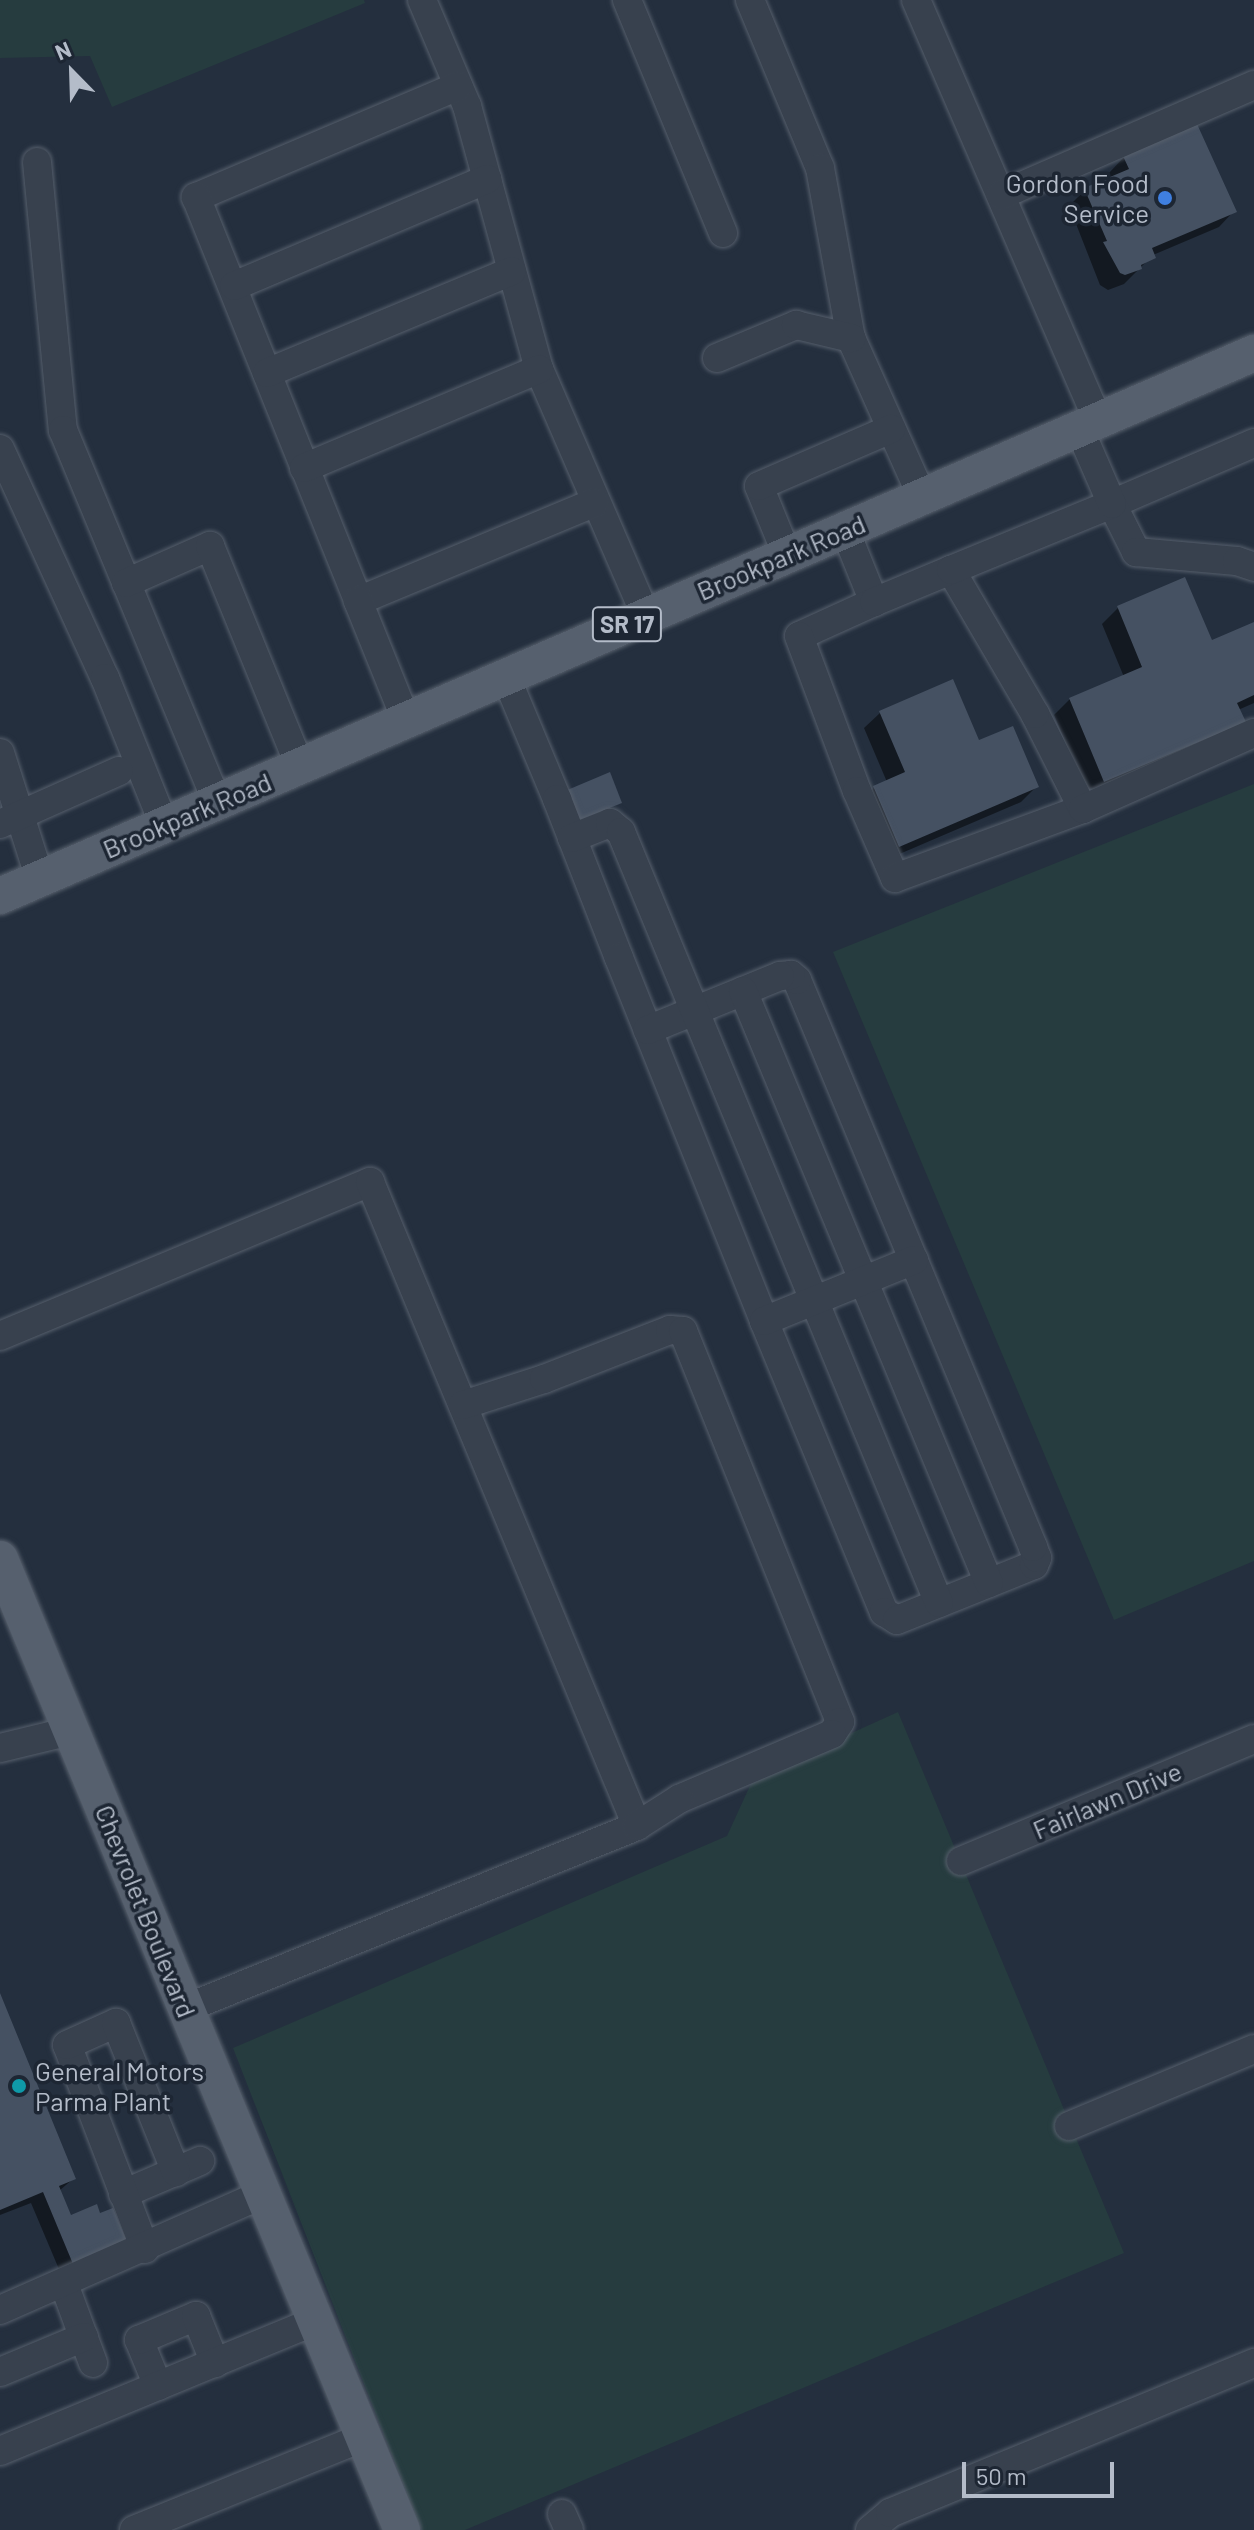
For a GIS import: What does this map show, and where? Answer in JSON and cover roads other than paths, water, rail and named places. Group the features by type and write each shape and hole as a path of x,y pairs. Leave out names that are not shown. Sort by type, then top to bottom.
{"main road":[{"name":"Brookpark Road","path":"0,896 1254,353"},
{"name":"Chevrolet Boulevard","path":"0,1559 402,2530"}],"street":[{"path":"422,0 458,86 539,369 594,503 646,616"},
{"path":"627,0 723,233"},
{"path":"750,0 820,168 851,338 922,497"},
{"path":"916,0 1001,195 1088,424 1112,504 1136,552 1237,561 1254,567"},
{"path":"1001,195 1254,85"},
{"path":"406,720 196,197 458,86"},
{"path":"37,162 63,430 217,802"},
{"path":"234,286 487,179"},
{"path":"267,373 512,271"},
{"path":"717,358 796,325 851,338"},
{"path":"304,468 539,369"},
{"path":"787,555 759,486 891,429"},
{"path":"1254,443 799,636 857,791 895,878 1083,809 1254,733"},
{"path":"0,449 105,678 164,825"},
{"path":"358,601 594,503"},
{"path":"845,530 874,602"},
{"path":"126,583 210,546 300,766"},
{"path":"951,570 1035,714 1083,809"},
{"path":"506,677 764,1321 884,1612 897,1620 1034,1565 1037,1558 797,980 791,975 780,976 648,1030"},
{"path":"0,753 10,820 40,879"},
{"path":"10,820 119,771"},
{"path":"572,838 610,823 616,825 939,1603"},
{"path":"743,991 989,1583"},
{"path":"0,1336 370,1182 637,1826"},
{"path":"764,1321 914,1260"},
{"path":"186,2008 637,1826 679,1799 832,1734 840,1722 683,1331 670,1330 544,1379 463,1405"},
{"path":"0,1748 71,1731"},
{"name":"Fairlawn Drive","path":"961,1861 1254,1739"},
{"path":"126,2202 188,2167 116,2023 67,2045 126,2202 145,2249"},
{"path":"1069,2126 1254,2049"},
{"path":"0,2310 145,2249 263,2194"},
{"path":"0,2372 89,2350 64,2284"},
{"path":"158,2386 139,2340 196,2316 215,2363"},
{"path":"0,2451 316,2321"},
{"path":"870,2530 890,2513 1254,2363"},
{"path":"134,2530 364,2437"}],"place":[{"name":"Gordon Food Service","path":"1165,198"},
{"name":"General Motors Parma Plant","path":"19,2086"}]}
